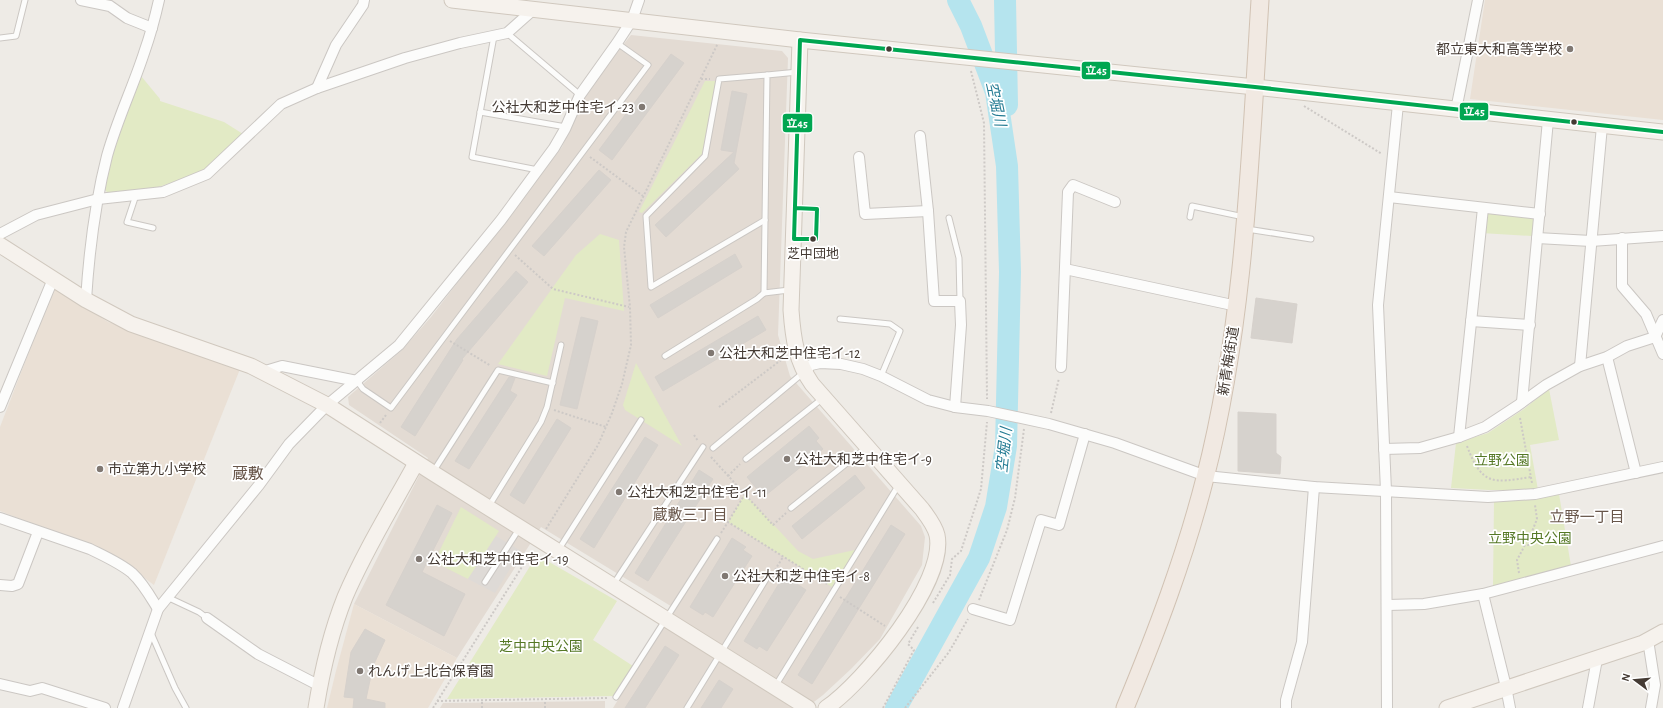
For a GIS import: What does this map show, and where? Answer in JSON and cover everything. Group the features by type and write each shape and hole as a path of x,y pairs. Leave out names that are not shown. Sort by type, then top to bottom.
{"main road":[{"name":"新青梅街道","path":"1125,708 1154,638 1197,510 1206,476 1228,371 1240,280 1245,223 1260,0"}],"street":[{"path":"81,0 110,6 127,18 152,28"},
{"path":"86,300 88,263 98,199 107,156 119,118 144,53 159,0"},
{"path":"317,88 336,45 363,5 364,0"},
{"path":"452,0 800,40 969,64 1022,63 1663,132"},
{"path":"123,708 158,609 259,485 289,444 327,405 399,345 501,220 554,148 566,127 580,95 632,20 639,0"},
{"path":"1456,110 1478,0"},
{"path":"0,234 36,214 98,199 163,192 207,174 281,104 317,88 405,58 460,43 507,33 534,9"},
{"path":"800,40 791,310 795,349 804,372 823,397 927,515 937,535 938,553 933,572 914,607 898,632 881,654 837,701 826,708"},
{"path":"1387,708 1388,605 1386,491 1378,305 1390,197 1398,104"},
{"path":"1520,404 1530,325 1548,120"},
{"path":"1580,366 1602,126"},
{"path":"920,136 928,212 934,301 960,301 961,325 955,408"},
{"path":"859,157 865,214 928,212"},
{"path":"1061,367 1068,192 1073,185 1115,202"},
{"path":"1390,197 1540,214"},
{"path":"1461,436 1470,321 1482,208"},
{"path":"1537,238 1591,241 1663,236"},
{"path":"1622,238 1622,286 1646,314 1663,354"},
{"path":"0,245 86,300 131,324 251,366 327,405 557,552 808,708"},
{"path":"1065,269 1236,306"},
{"path":"0,407 53,279"},
{"path":"1384,449 1420,448 1485,427 1546,385 1580,366 1607,357 1627,346 1655,337 1663,320"},
{"path":"1470,321 1530,325"},
{"path":"1607,357 1636,473"},
{"path":"804,372 811,365 841,364 864,369 882,376 928,400 955,408 988,411 1025,418 1086,434 1206,476 1314,486 1488,497 1534,494 1663,468"},
{"path":"262,372 282,366 357,381"},
{"path":"973,609 1010,620 1041,520 1059,525 1086,434"},
{"path":"316,708 326,661 345,597 362,561 416,462"},
{"path":"1286,708 1286,700 1302,642 1314,486"},
{"path":"0,518 90,549 132,572 146,588 158,609"},
{"path":"0,585 12,586 18,584 38,532"},
{"path":"1388,605 1424,604 1483,594 1663,546"},
{"path":"1483,594 1510,708"},
{"path":"207,618 258,654 320,686"},
{"path":"1455,707 1506,687 1648,640 1663,632"},
{"path":"1648,640 1659,686 1651,708"},
{"path":"1588,708 1597,658"},
{"path":"0,684 30,691 42,688 104,708"}],"lane":[{"path":"0,38 16,36 25,0"},
{"path":"507,33 580,95"},
{"path":"494,36 472,157 538,170"},
{"path":"357,381 363,389 391,408 648,65 617,43"},
{"path":"765,220 651,287 646,216 705,156 720,79 798,72"},
{"path":"764,293 767,75"},
{"path":"480,112 566,127"},
{"path":"136,195 127,222 153,228"},
{"path":"1190,216 1192,206 1245,223 1311,239"},
{"path":"794,239 816,239 817,209 795,208"},
{"path":"950,218 959,258 960,301"},
{"path":"665,356 758,299 764,293 792,290"},
{"path":"840,319 890,324 900,330 882,376"},
{"path":"488,508 541,422 547,407 561,345"},
{"path":"433,473 498,370 553,383"},
{"path":"713,448 804,372"},
{"path":"746,459 823,397"},
{"path":"557,552 640,420"},
{"path":"612,586 703,447"},
{"path":"791,508 868,447"},
{"path":"775,688 900,483"},
{"path":"485,582 519,528"},
{"path":"616,697 717,539"},
{"path":"687,708 768,576"},
{"path":"167,597 207,618"},
{"path":"150,630 175,688 186,708"}],"path":[{"path":"433,708 598,445 606,427 622,384 631,345 630,307 624,247 626,232 642,196 724,31"},
{"path":"969,64 984,123 988,411"},
{"path":"1302,105 1393,161"},
{"path":"583,151 642,196"},
{"path":"509,250 553,289 630,307"},
{"path":"444,337 498,370"},
{"path":"720,407 795,349"},
{"path":"1049,424 1061,367"},
{"path":"1520,404 1537,518 1531,534 1534,537 1532,543 1529,545 1525,544"},
{"path":"547,407 606,427"},
{"path":"379,424 391,408"},
{"path":"905,708 949,652 980,597 1007,530 1015,498 1025,418"},
{"path":"694,435 728,476 773,525 791,508"},
{"path":"1461,436 1477,470 1485,476 1496,481 1531,478"},
{"path":"728,476 746,459"},
{"path":"717,539 745,494"},
{"path":"728,522 834,591 889,629"},
{"path":"1521,584 1517,560 1525,544 1523,542 1523,536 1531,534"},
{"path":"768,576 772,574 782,557"},
{"path":"437,702 616,697"},
{"path":"482,700 482,708"},
{"path":"545,700 545,708"}],"shaded area":[{"name":"都立東大和高等学校","path":"1485,0 1663,0 1663,120 1470,99"},
{"path":"631,35 782,51 788,58 778,335 790,376 921,526 925,537 922,565 880,639 851,669 823,695 806,708 613,708 674,608 541,527 457,658 354,604 428,458 349,405 348,397 402,350 431,317 562,147 587,90"},
{"name":"市立第九小学校","path":"54,287 108,322 240,369 154,585 126,564 77,541 0,511 0,427"},
{"path":"496,536 521,551 495,593 468,579"},
{"path":"354,604 457,658 428,708 327,708"},
{"path":"605,701 605,708 440,708 443,703"}],"green space":[{"path":"141,76 160,99 160,101 224,122 243,134 221,156 201,172 153,189 110,195 103,188 112,150"},
{"path":"705,81 716,81 702,154 642,213 639,212"},
{"path":"1484,210 1535,215 1532,236 1481,233"},
{"path":"600,234 619,240 624,311 565,298 547,376 498,364 576,255"},
{"path":"636,363 682,446 625,410 623,405"},
{"name":"立野公園","path":"1549,389 1559,440 1530,445 1538,490 1451,488 1456,443 1488,433 1524,409"},
{"path":"745,494 798,551 813,559 855,550 832,587 728,522"},
{"name":"立野中央公園","path":"1559,494 1571,566 1493,586 1494,501 1540,498"},
{"path":"461,507 499,531 468,579 434,562"},
{"name":"芝中中央公園","path":"537,555 617,601 593,640 633,666 614,696 447,699"}],"building":[{"name":"公社大和芝中住宅イ-23","path":"671,54 684,63 612,160 599,150"},
{"path":"732,91 747,94 734,163 739,169 666,237 655,225 734,152 721,150"},
{"path":"599,170 611,180 544,256 532,246"},
{"path":"735,254 742,267 658,318 650,305"},
{"path":"516,271 528,282 462,359 463,360 415,436 401,427 457,339"},
{"path":"1256,298 1297,304 1292,343 1251,338"},
{"name":"公社大和芝中住宅イ-12","path":"758,316 766,330 663,391 655,377"},
{"path":"581,317 598,321 577,409 560,405"},
{"path":"509,377 515,378 510,391 517,395 469,469 455,461"},
{"path":"1238,412 1276,414 1276,453 1281,457 1280,474 1238,471"},
{"path":"557,419 571,428 524,504 510,495"},
{"name":"公社大和芝中住宅イ-9","path":"809,426 819,438 816,441 823,449 766,495 760,487 757,489 747,477"},
{"name":"公社大和芝中住宅イ-11","path":"645,437 658,445 594,548 580,539"},
{"path":"699,470 713,479 648,581 635,573"},
{"path":"855,475 865,488 802,539 792,526"},
{"path":"437,505 452,513 422,572 465,594 444,636 386,605"},
{"path":"891,525 905,534 812,684 798,675"},
{"name":"公社大和芝中住宅イ-8","path":"732,538 746,547 743,550 752,556 713,617 705,612 703,615 690,607"},
{"path":"786,572 800,580 797,584 806,590 767,651 759,646 757,649 744,641"},
{"name":"れんげ上北台保育園","path":"365,629 385,640 373,666 366,699 385,703 385,708 353,708 354,698 344,697 351,652"},
{"path":"665,646 679,655 645,708 625,708"},
{"path":"719,680 733,689 721,708 701,708"}],"waterway":[{"name":"空堀川","path":"896,708 979,558 996,507 1006,446 1010,272 1007,166 996,92 971,26 958,0"},
{"name":"空堀川","path":"1005,0 1007,105"}],"transit line":[{"name":"立45","path":"795,208 817,209 816,239 794,239 800,40 1255,87 1663,132"}],"place":[{"name":"都立東大和高等学校","path":"1570,49"},
{"name":"公社大和芝中住宅イ-23","path":"642,107"},
{"name":"芝中団地","path":"813,239"},
{"name":"公社大和芝中住宅イ-12","path":"711,353"},
{"name":"公社大和芝中住宅イ-9","path":"787,459"},
{"name":"市立第九小学校","path":"100,469"},
{"name":"公社大和芝中住宅イ-11","path":"619,492"},
{"name":"公社大和芝中住宅イ-19","path":"419,559"},
{"name":"公社大和芝中住宅イ-8","path":"725,576"},
{"name":"れんげ上北台保育園","path":"360,671"}],"district":[{"name":"蔵敷","path":"248,473"},
{"name":"蔵敷三丁目","path":"690,515"},
{"name":"立野一丁目","path":"1587,517"}]}
